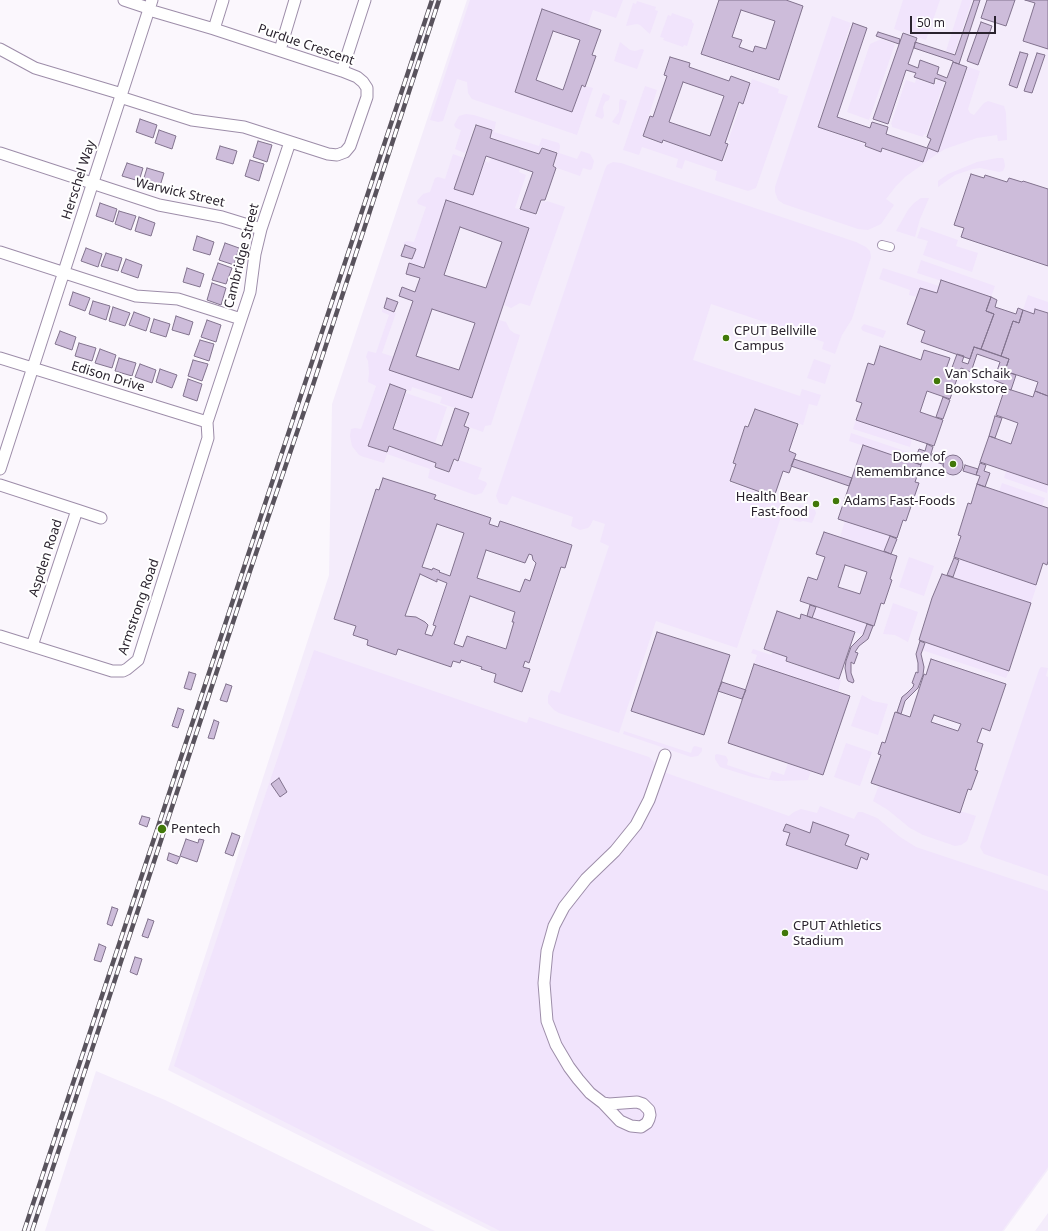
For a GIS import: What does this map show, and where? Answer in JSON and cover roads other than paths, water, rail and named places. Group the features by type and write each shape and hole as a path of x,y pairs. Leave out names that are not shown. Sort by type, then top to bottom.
{"street":[{"name":"Purdue Crescent","path":"0,49 35,68 192,120 244,127 328,154 337,155 345,152 350,146 367,97 367,88 358,77 150,5 145,7 124,0"},
{"path":"214,28 223,0"},
{"path":"280,50 295,0"},
{"path":"342,71 365,0"},
{"name":"Herschel Way","path":"0,469 150,5"},
{"name":"Cambridge Street","path":"207,422 250,292 255,254 261,229 290,142"},
{"name":"Warwick Street","path":"0,153 159,205 222,217 261,229"},
{"path":"0,252 136,296 178,299 241,319"},
{"name":"Edison Drive","path":"0,358 207,422"},
{"name":"Armstrong Road","path":"0,636 112,671 123,671 128,669 138,660 208,438 207,422"},
{"name":"Aspden Road","path":"0,485 77,510 32,646"},
{"path":"77,510 101,518"},
{"path":"603,1103 590,1093 569,1067 556,1045 547,1021 544,983 547,951 554,926 564,907 586,879 615,851 636,825 649,800 665,755"}],"railway":[{"path":"24,1231 432,0"},
{"path":"32,1231 312,388 439,0"}],"place":[{"name":"CPUT Bellville Campus","path":"726,338"},
{"name":"Van Schaik Bookstore","path":"937,381"},
{"name":"Dome of Remembrance","path":"953,464"},
{"name":"Adams Fast-Foods","path":"836,501"},
{"name":"Health Bear Fast-food","path":"816,504"},
{"name":"Pentech","path":"162,829"},
{"name":"CPUT Athletics Stadium","path":"785,933"}]}
